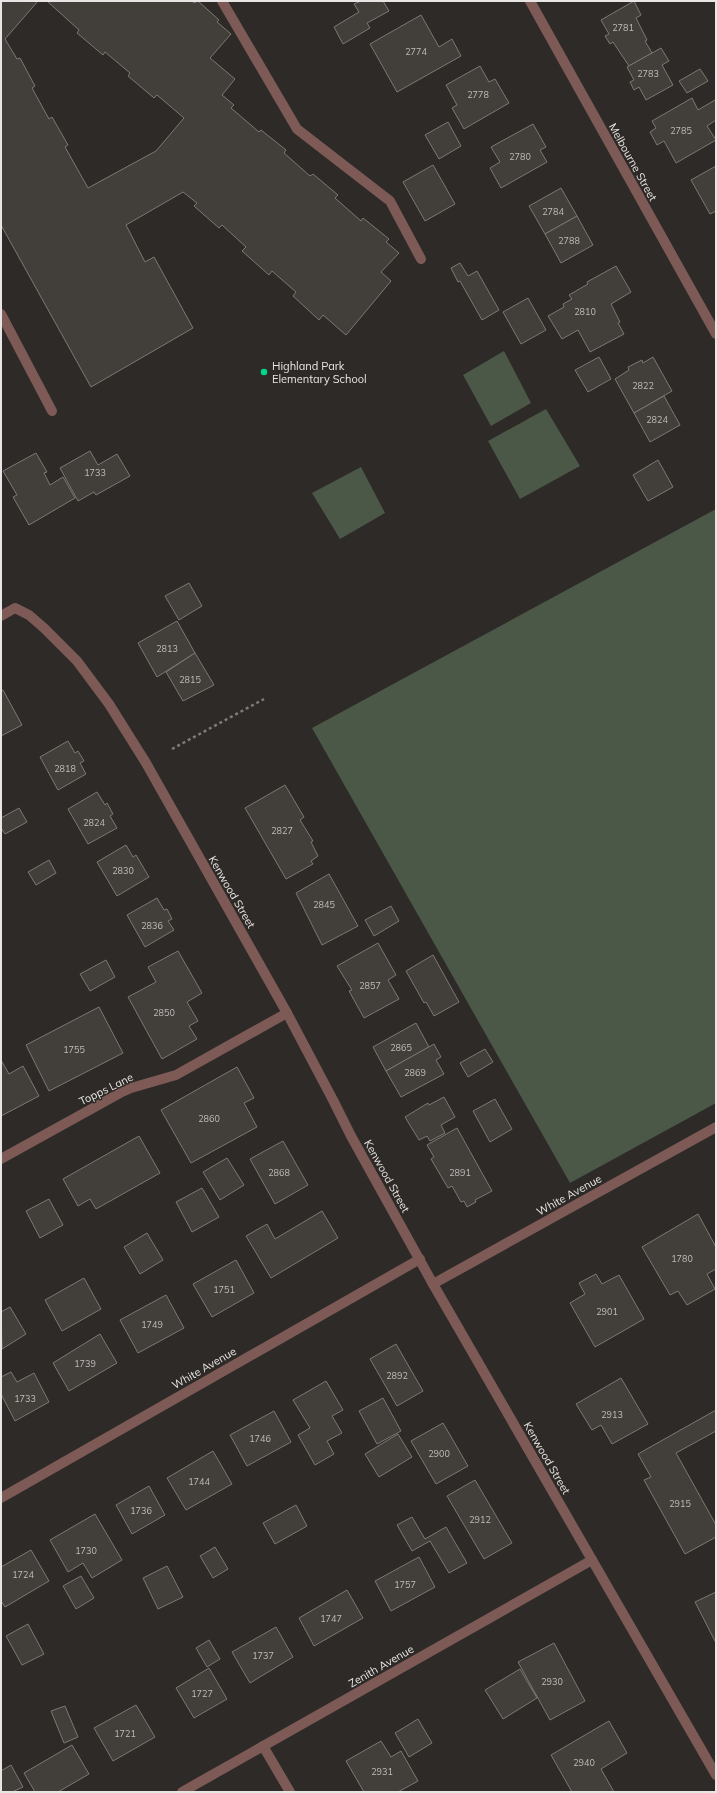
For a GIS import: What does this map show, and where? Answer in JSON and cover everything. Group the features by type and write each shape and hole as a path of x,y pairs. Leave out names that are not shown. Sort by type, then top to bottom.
{"street":[{"path":"222,1 297,129 390,201 421,259"},
{"name":"Melbourne Street","path":"530,1 716,334"},
{"path":"1,314 52,411"},
{"name":"Kenwood Street","path":"1,616 16,608 30,615 61,644 77,661 109,704 146,763 287,1013 333,1100 350,1136 433,1284 716,1775"},
{"name":"Topps Lane","path":"1,1159 130,1088 176,1075 287,1013"},
{"name":"White Avenue","path":"433,1284 716,1128"},
{"name":"White Avenue","path":"1,1498 420,1259"},
{"name":"Zenith Avenue","path":"182,1792 592,1560"},
{"path":"263,1746 290,1792"}],"path":[{"path":"172,749 264,699"}],"green space":[{"path":"504,351 531,403 491,426 463,375"},
{"path":"546,409 580,466 520,499 488,441"},
{"path":"361,467 385,513 340,539 312,493"},
{"path":"716,509 716,1103 570,1183 312,728"}],"building":[{"name":"Highland Park Elementary School","path":"1,1 38,1 5,39 17,59 20,58 35,86 32,88 49,119 52,117 68,145 65,147 88,188 156,151 184,118 157,95 154,98 128,76 130,73 105,52 103,55 77,33 79,30 47,1 192,1 194,3 198,1 219,20 217,22 231,34 210,58 235,79 222,95 234,105 231,108 259,132 261,130 286,150 284,153 310,176 313,174 338,195 335,198 361,221 363,218 389,239 386,242 399,253 381,272 391,281 346,335 323,315 319,320 293,296 296,292 272,271 269,275 242,251 246,247 222,225 219,228 194,206 197,203 183,192 126,225 145,262 154,257 193,328 91,387 1,225"},
{"path":"361,1 383,1 389,11 367,23 370,28 343,44 334,27 359,12 354,4"},
{"path":"634,1 641,15 636,18 647,40 645,41 652,53 629,66 613,42 610,44 605,36 609,34 601,20"},
{"path":"421,15 439,47 452,39 461,56 397,92 370,44"},
{"path":"661,48 669,61 662,65 673,85 646,100 639,87 634,90 630,82 634,80 627,67"},
{"path":"480,66 489,82 495,79 509,103 464,129 452,108 457,105 446,85"},
{"path":"700,69 708,81 687,93 679,81"},
{"path":"692,98 698,110 715,100 716,120 707,126 716,140 676,163 664,141 657,145 650,132 656,128 652,121"},
{"path":"448,122 461,146 439,159 425,135"},
{"path":"533,124 546,147 540,150 547,162 501,188 490,168 500,162 491,147"},
{"path":"433,165 455,204 425,221 403,182"},
{"path":"716,166 716,211 710,214 691,180"},
{"path":"561,188 577,216 545,234 529,206"},
{"path":"577,216 593,245 561,263 545,234"},
{"path":"460,263 468,276 477,271 499,310 482,320 451,268"},
{"path":"616,266 631,292 611,304 624,334 590,352 578,330 562,339 548,316 564,307 563,304 572,299 569,295 588,284 587,282"},
{"path":"528,298 546,330 521,344 503,312"},
{"path":"599,357 611,379 588,392 575,370"},
{"path":"653,357 672,391 634,413 615,379 629,370 628,367 642,360 643,363"},
{"path":"664,396 680,425 650,442 634,413"},
{"path":"90,451 98,465 117,454 130,476 96,495 94,492 78,501 60,468"},
{"path":"36,453 47,472 44,473 50,485 63,477 75,498 29,525 13,497 17,495 3,471"},
{"path":"658,460 673,487 648,501 633,475"},
{"path":"189,583 202,606 179,620 165,596"},
{"path":"177,621 195,653 157,677 138,643"},
{"path":"195,653 214,685 183,701 166,672"},
{"path":"3,690 22,725 1,736 1,691"},
{"path":"68,741 75,753 78,751 84,761 80,763 86,774 58,790 40,757"},
{"path":"285,785 304,817 300,820 313,841 311,842 318,856 311,861 313,864 286,879 245,808"},
{"path":"97,792 105,805 107,803 113,814 110,816 117,828 88,844 68,809"},
{"path":"19,808 27,822 5,834 1,828 1,818"},
{"path":"126,845 133,857 136,855 149,877 117,896 97,862"},
{"path":"49,860 56,873 36,885 28,872"},
{"path":"329,874 358,926 322,945 296,893"},
{"path":"157,898 164,910 167,909 172,919 168,921 174,930 145,947 127,915"},
{"path":"391,906 399,921 374,936 365,920"},
{"path":"378,943 396,975 388,980 399,999 364,1018 349,991 352,990 337,966"},
{"path":"178,951 202,993 187,1002 198,1021 189,1026 197,1039 162,1059 128,997 156,982 148,967"},
{"path":"433,955 459,1002 434,1016 426,1002 424,1003 406,971"},
{"path":"106,960 115,977 90,991 80,974"},
{"path":"99,1007 123,1053 49,1091 26,1045"},
{"path":"416,1023 429,1047 386,1071 373,1047"},
{"path":"434,1044 441,1057 436,1060 444,1074 401,1097 386,1071"},
{"path":"485,1049 493,1062 468,1077 460,1063"},
{"path":"1,1060 9,1074 23,1066 39,1096 1,1116"},
{"path":"237,1067 254,1098 244,1103 257,1127 191,1163 161,1110"},
{"path":"444,1097 455,1117 441,1125 445,1133 430,1141 427,1136 419,1140 405,1117 428,1103 429,1105"},
{"path":"495,1099 512,1129 490,1142 473,1111"},
{"path":"457,1128 492,1191 475,1200 476,1202 467,1207 464,1201 461,1202 452,1186 448,1188 431,1159 434,1157 427,1145"},
{"path":"139,1136 160,1173 96,1209 90,1199 78,1206 63,1179"},
{"path":"283,1141 308,1185 275,1204 250,1159"},
{"path":"227,1158 244,1185 220,1200 203,1172"},
{"path":"202,1188 219,1217 192,1232 176,1202"},
{"path":"49,1199 63,1225 40,1238 26,1211"},
{"path":"322,1211 338,1238 271,1278 246,1236 267,1224 275,1239"},
{"path":"698,1214 716,1247 716,1269 707,1274 715,1289 687,1305 678,1291 670,1295 642,1247"},
{"path":"147,1233 163,1260 140,1274 124,1247"},
{"path":"236,1260 254,1293 212,1317 193,1284"},
{"path":"596,1274 602,1284 619,1275 644,1319 595,1347 570,1303 585,1294 579,1283"},
{"path":"84,1278 101,1309 62,1331 45,1300"},
{"path":"166,1295 184,1328 138,1353 120,1320"},
{"path":"10,1307 26,1334 2,1349 1,1312"},
{"path":"100,1334 117,1363 69,1391 53,1363"},
{"path":"396,1344 423,1391 397,1406 370,1359"},
{"path":"11,1372 17,1382 34,1373 49,1402 15,1421 1,1394 1,1377"},
{"path":"621,1378 648,1424 612,1444 601,1425 592,1430 576,1404"},
{"path":"326,1381 343,1410 332,1416 342,1433 327,1441 334,1454 315,1465 298,1435 310,1428 293,1400"},
{"path":"383,1398 401,1431 377,1444 359,1411"},
{"path":"716,1410 716,1431 676,1453 716,1525 716,1537 685,1554 644,1480 651,1477 638,1454"},
{"path":"274,1411 291,1442 247,1466 230,1435"},
{"path":"443,1423 468,1466 436,1484 411,1441"},
{"path":"398,1434 412,1457 379,1477 365,1454"},
{"path":"213,1451 232,1484 186,1510 167,1478"},
{"path":"475,1480 512,1543 484,1559 447,1496"},
{"path":"149,1486 165,1515 132,1534 116,1505"},
{"path":"296,1505 307,1526 275,1544 263,1523"},
{"path":"95,1514 122,1560 92,1578 83,1563 68,1572 50,1540"},
{"path":"412,1517 425,1539 446,1527 467,1563 449,1573 430,1541 412,1551 397,1525"},
{"path":"215,1547 228,1569 213,1578 200,1556"},
{"path":"31,1550 49,1581 5,1607 1,1601 1,1567"},
{"path":"419,1557 435,1587 391,1611 375,1581"},
{"path":"167,1566 183,1597 158,1609 143,1578"},
{"path":"81,1576 94,1598 76,1609 63,1586"},
{"path":"347,1590 363,1618 314,1646 299,1618"},
{"path":"716,1592 716,1643 695,1602"},
{"path":"28,1624 44,1654 22,1665 6,1636"},
{"path":"276,1627 293,1657 250,1683 232,1652"},
{"path":"209,1640 220,1659 207,1667 196,1648"},
{"path":"554,1643 585,1701 550,1720 518,1662"},
{"path":"209,1668 227,1699 194,1718 176,1688"},
{"path":"520,1669 537,1698 503,1719 485,1690"},
{"path":"136,1705 155,1737 113,1761 94,1728"},
{"path":"65,1706 78,1737 64,1743 51,1711"},
{"path":"418,1719 432,1743 409,1757 395,1733"},
{"path":"609,1721 627,1753 601,1769 614,1792 572,1792 551,1755"},
{"path":"381,1741 391,1757 401,1751 418,1781 398,1792 364,1792 346,1761"},
{"path":"72,1745 89,1774 58,1792 35,1792 24,1773"},
{"path":"11,1765 23,1787 12,1792 1,1792 1,1771"}],"place":[{"name":"Highland Park Elementary School","path":"264,372"}]}
